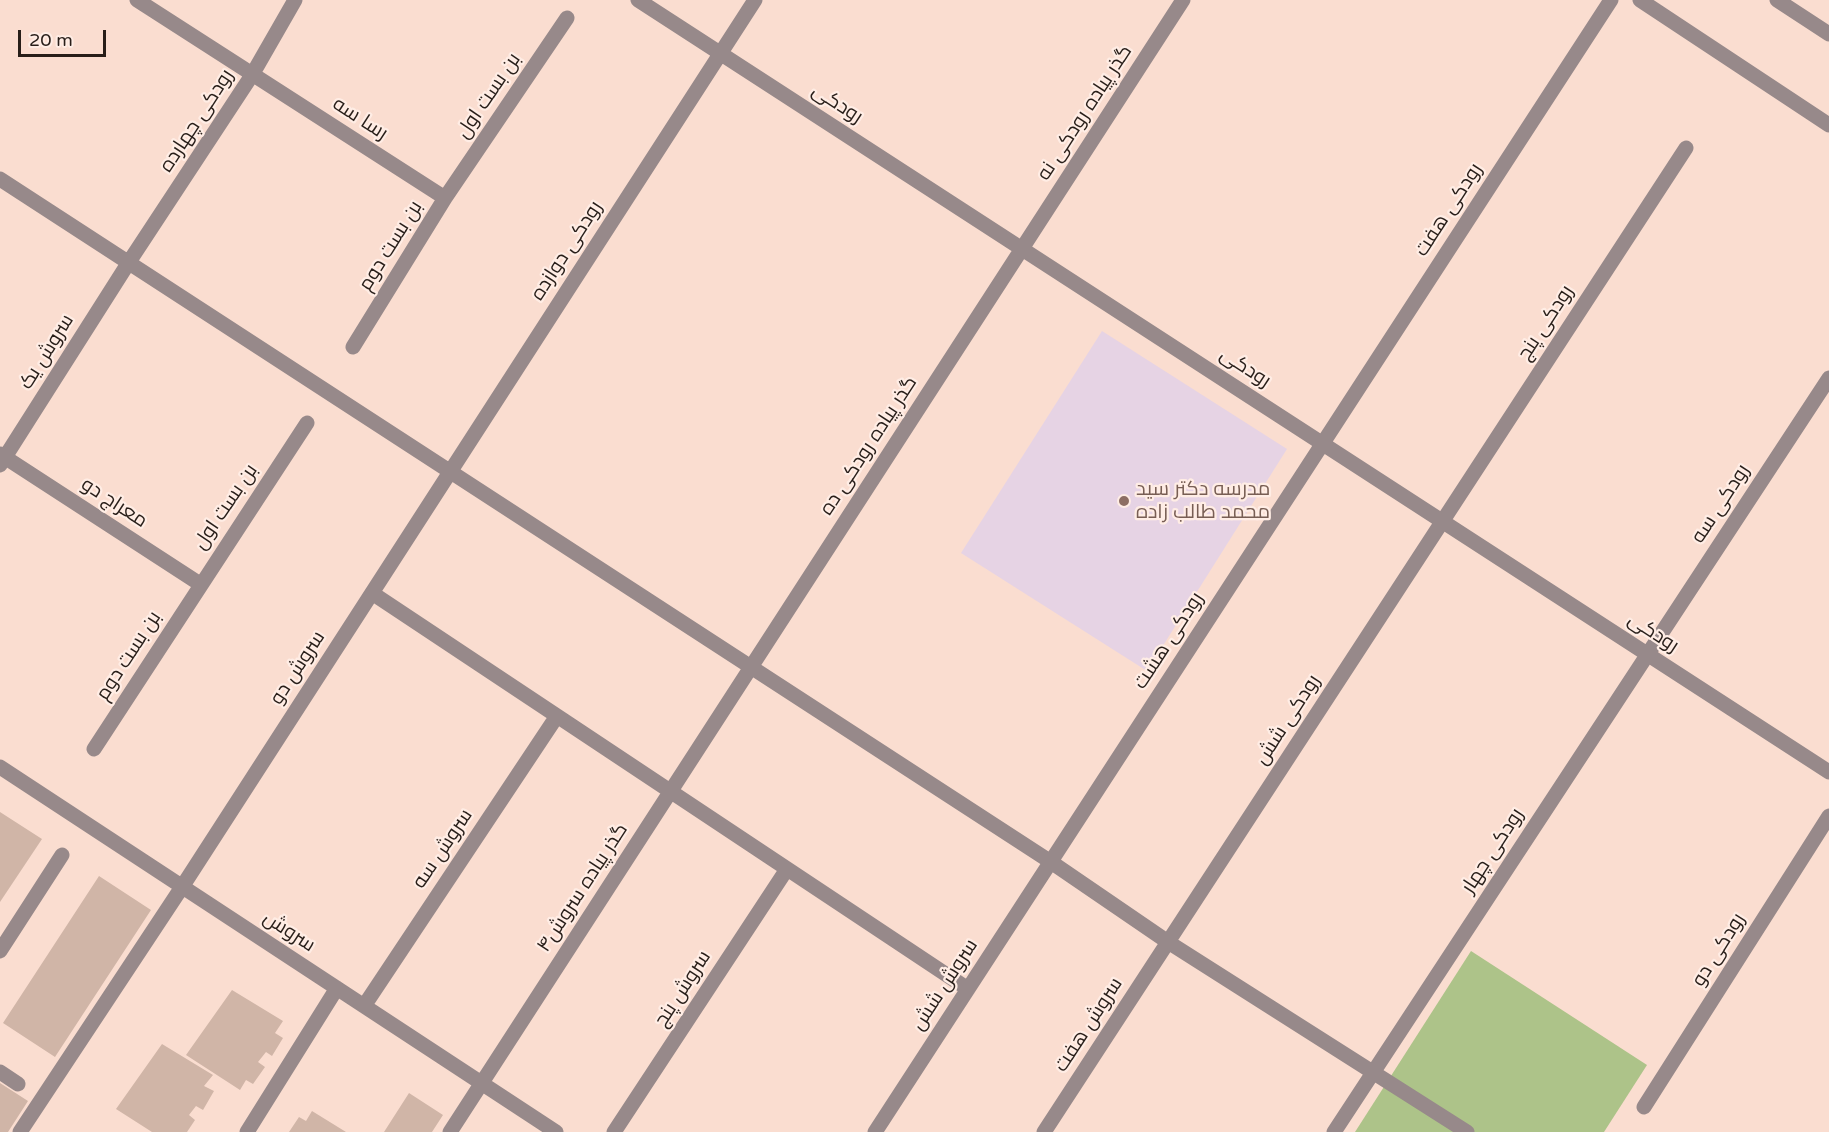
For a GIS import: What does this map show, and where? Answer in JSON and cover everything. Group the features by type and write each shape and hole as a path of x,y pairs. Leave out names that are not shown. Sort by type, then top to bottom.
{"street":[{"name":"رسا سه","path":"137,0 446,198"},
{"name":"رودکی چهارده","path":"129,262 252,75 295,0"},
{"name":"رودکی","path":"638,0 1829,772"},
{"name":"رودکی دوازده","path":"450,471 755,0"},
{"name":"گذر پیاده رودکی نه","path":"1022,249 1183,0"},
{"name":"رودکی هفت","path":"1323,444 1611,0"},
{"path":"1640,0 1829,125"},
{"path":"1777,0 1828,32"},
{"name":"بن بست اول","path":"446,198 567,18"},
{"name":"رودکی پنج","path":"1442,521 1686,148"},
{"path":"0,179 1051,862 1168,942 1467,1132"},
{"name":"بن بست دوم","path":"353,347 446,198"},
{"name":"گذر پیاده رودکی ده","path":"751,667 1022,249"},
{"name":"سروش یک","path":"2,459 129,262"},
{"name":"رودکی سه","path":"1647,654 1829,378"},
{"name":"بن بست اول","path":"200,584 307,423"},
{"name":"رودکی هشت","path":"1051,862 1323,444"},
{"name":"معراج دو","path":"2,459 200,584"},
{"name":"سروش دو","path":"20,1132 182,887 450,471"},
{"name":"رودکی شش","path":"1168,942 1442,521"},
{"name":"بن بست دوم","path":"94,749 200,584"},
{"path":"372,593 669,793 968,990"},
{"name":"رودکی چهار","path":"1334,1132 1647,654"},
{"name":"گذر پیاده سروش۴","path":"450,1132 751,667"},
{"name":"سروش سه","path":"364,1006 557,716"},
{"name":"سروش","path":"0,767 556,1132"},
{"name":"رودکی دو","path":"1644,1107 1829,816"},
{"path":"0,951 62,855"},
{"name":"سروش شش","path":"875,1132 1051,862"},
{"name":"سروش پنج","path":"614,1132 787,869"},
{"name":"سروش هفت","path":"1044,1132 1168,942"},
{"path":"247,1132 337,988"},
{"path":"0,1072 18,1084"}],"shaded area":[{"name":"مدرسه دکتر سید محمد طالب زاده","path":"1102,331 1287,449 1147,671 961,553"}],"green space":[{"path":"1471,951 1647,1065 1604,1132 1355,1132"}],"building":[{"path":"0,812 42,839 0,902"},
{"path":"99,876 151,910 55,1057 3,1023"},
{"path":"232,990 283,1021 275,1033 283,1038 272,1056 266,1052 258,1062 265,1067 253,1084 246,1080 240,1090 186,1055"},
{"path":"162,1044 213,1075 204,1086 214,1091 203,1110 196,1106 189,1115 195,1120 187,1132 152,1132 116,1109"},
{"path":"0,1083 28,1101 8,1132 0,1132"},
{"path":"409,1093 443,1115 432,1132 384,1132"},
{"path":"312,1111 346,1132 289,1132 299,1117 306,1121"}],"place":[{"name":"مدرسه دکتر سید محمد طالب زاده","path":"1124,501"}]}
